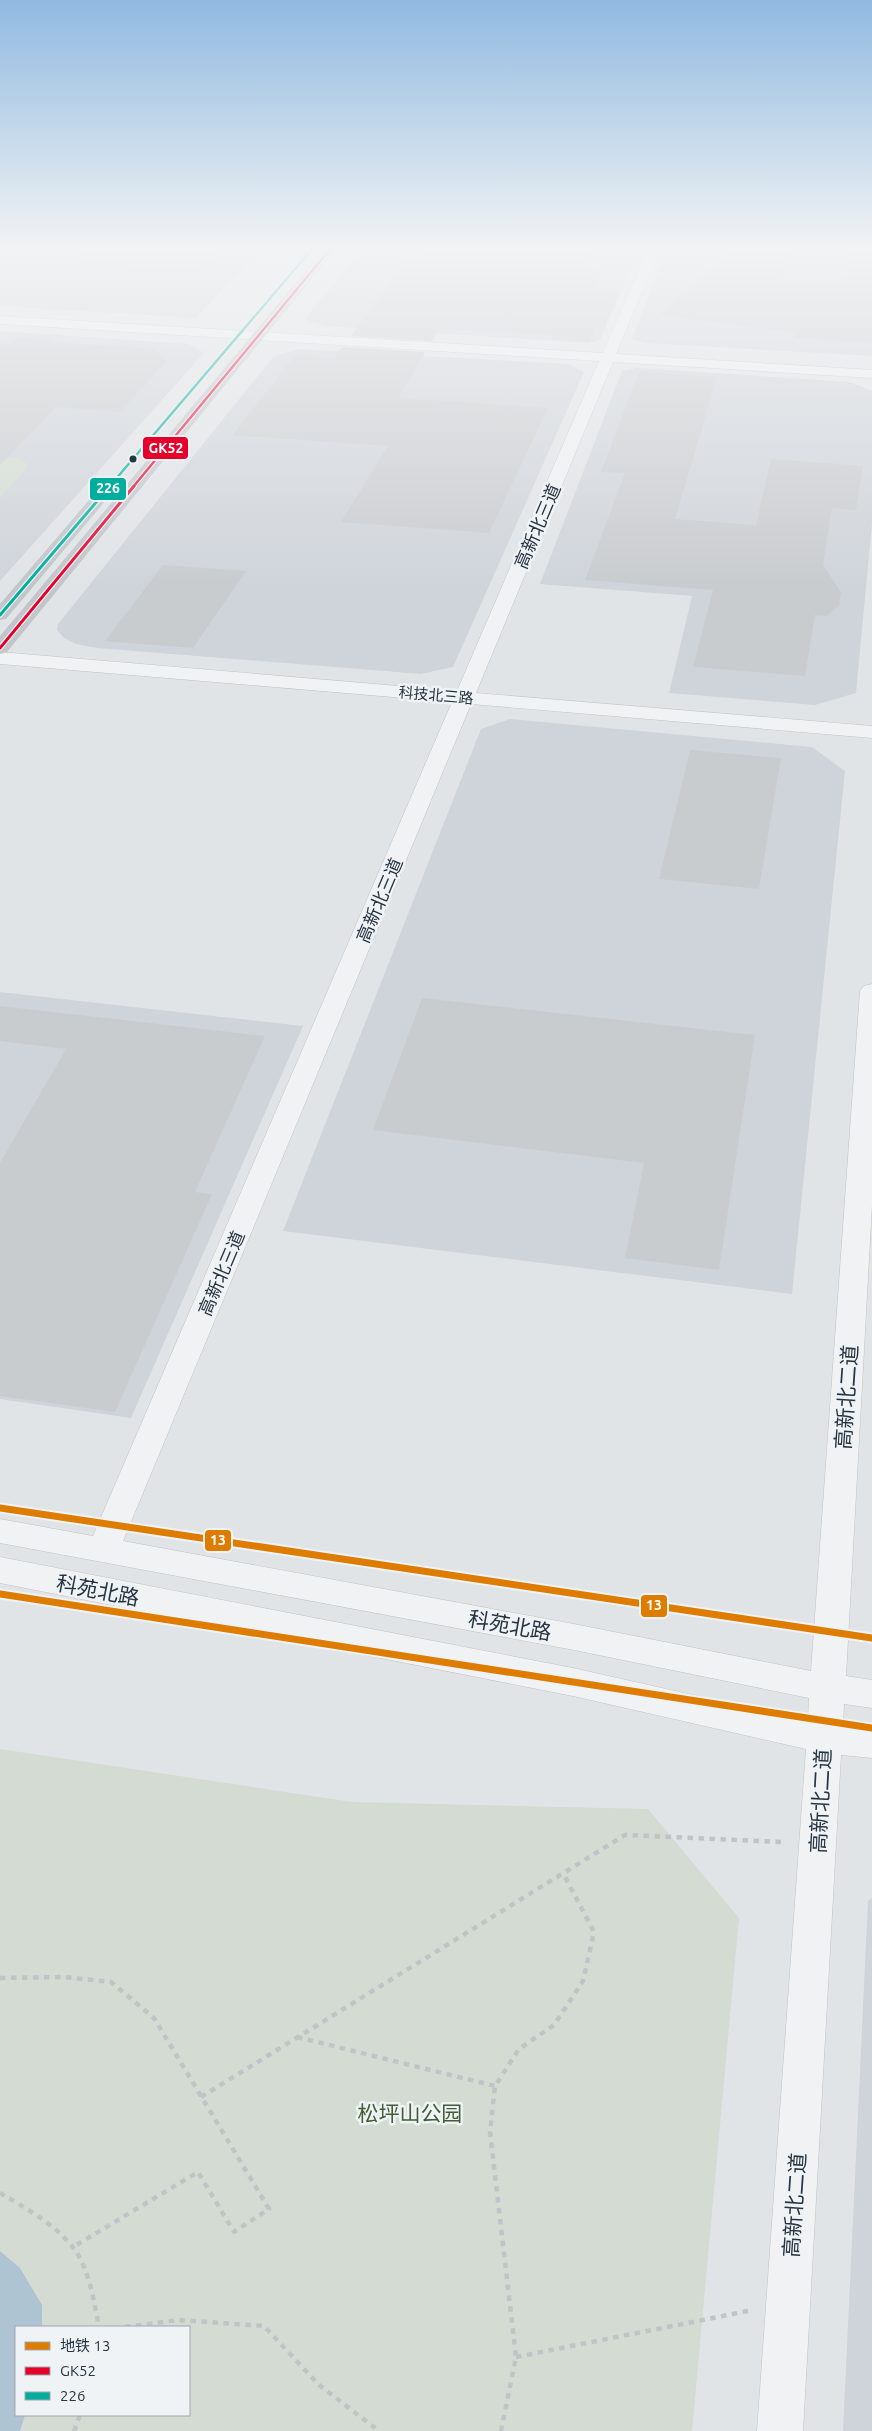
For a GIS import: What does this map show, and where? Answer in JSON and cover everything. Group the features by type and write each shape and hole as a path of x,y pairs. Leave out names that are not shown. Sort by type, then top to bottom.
{"main road":[{"path":"0,615 216,361"},
{"path":"0,648 237,361"}],"street":[{"name":"高新北三道","path":"103,1551 607,361"},
{"path":"665,361 872,374"},
{"name":"科技北三路","path":"0,658 872,732"},
{"name":"高新北二道","path":"780,2431 872,991"},
{"name":"科苑北路","path":"0,1530 103,1551 574,1637 827,1688 872,1694"},
{"name":"科苑北路","path":"0,1570 572,1682 824,1738 872,1743"}],"path":[{"path":"201,2097 625,1836 818,1843"},
{"path":"501,2431 516,2357 490,2132 495,2086 519,2049 554,2025 583,1981 594,1932 563,1874"},
{"path":"0,1978 64,1977 111,1982 154,2018 269,2209 234,2232 198,2172 73,2247"},
{"path":"297,2037 495,2086"},
{"path":"0,2193 42,2221 73,2247 91,2285 99,2326"},
{"path":"516,2357 788,2303"},
{"path":"133,2326 179,2320 264,2326 319,2385 379,2431"},
{"path":"74,2431 80,2416"}],"shaded area":[{"path":"0,361 196,361 0,581"},
{"path":"270,361 522,361 568,364 584,372 453,667 421,674 97,648 76,644 64,638 57,630 58,624"},
{"path":"637,368 850,382 872,391 872,524 856,693 815,705 669,693 692,596 540,584 622,371"},
{"path":"510,719 812,747 845,771 792,1294 283,1231 481,729"},
{"path":"0,992 303,1026 131,1418 0,1399"},
{"path":"872,1898 872,2431 843,2431 868,1901"}],"green space":[{"path":"0,457 17,458 28,464 26,469 0,497"},
{"name":"松坪山公园","path":"0,1749 352,1802 648,1809 739,1918 692,2431 0,2431"}],"water":[{"path":"0,2251 20,2268 42,2305 42,2326 15,2326 15,2416 25,2416 20,2431 0,2431"}],"building":[{"path":"0,361 167,361 120,412 56,407 0,465"},
{"path":"290,361 419,361 398,398 548,408 489,533 341,522 388,446 233,435"},
{"path":"639,372 717,377 675,519 756,525 771,459 863,466 856,510 832,508 823,565 841,592 839,605 827,616 815,615 805,676 693,667 713,590 585,580 625,473 601,472"},
{"path":"163,565 246,571 193,648 105,641"},
{"path":"690,750 781,758 759,889 659,879"},
{"path":"422,998 755,1035 719,1270 625,1258 644,1163 373,1130"},
{"path":"0,1006 265,1036 195,1192 212,1194 115,1412 0,1396 0,1163 66,1049 0,1041"}],"metro line":[{"name":"13","path":"0,1508 872,1638"},
{"name":"13","path":"0,1594 872,1728"}],"transit line":[{"name":"226","path":"0,615 216,361"},
{"name":"GK52","path":"0,648 237,361"}]}
